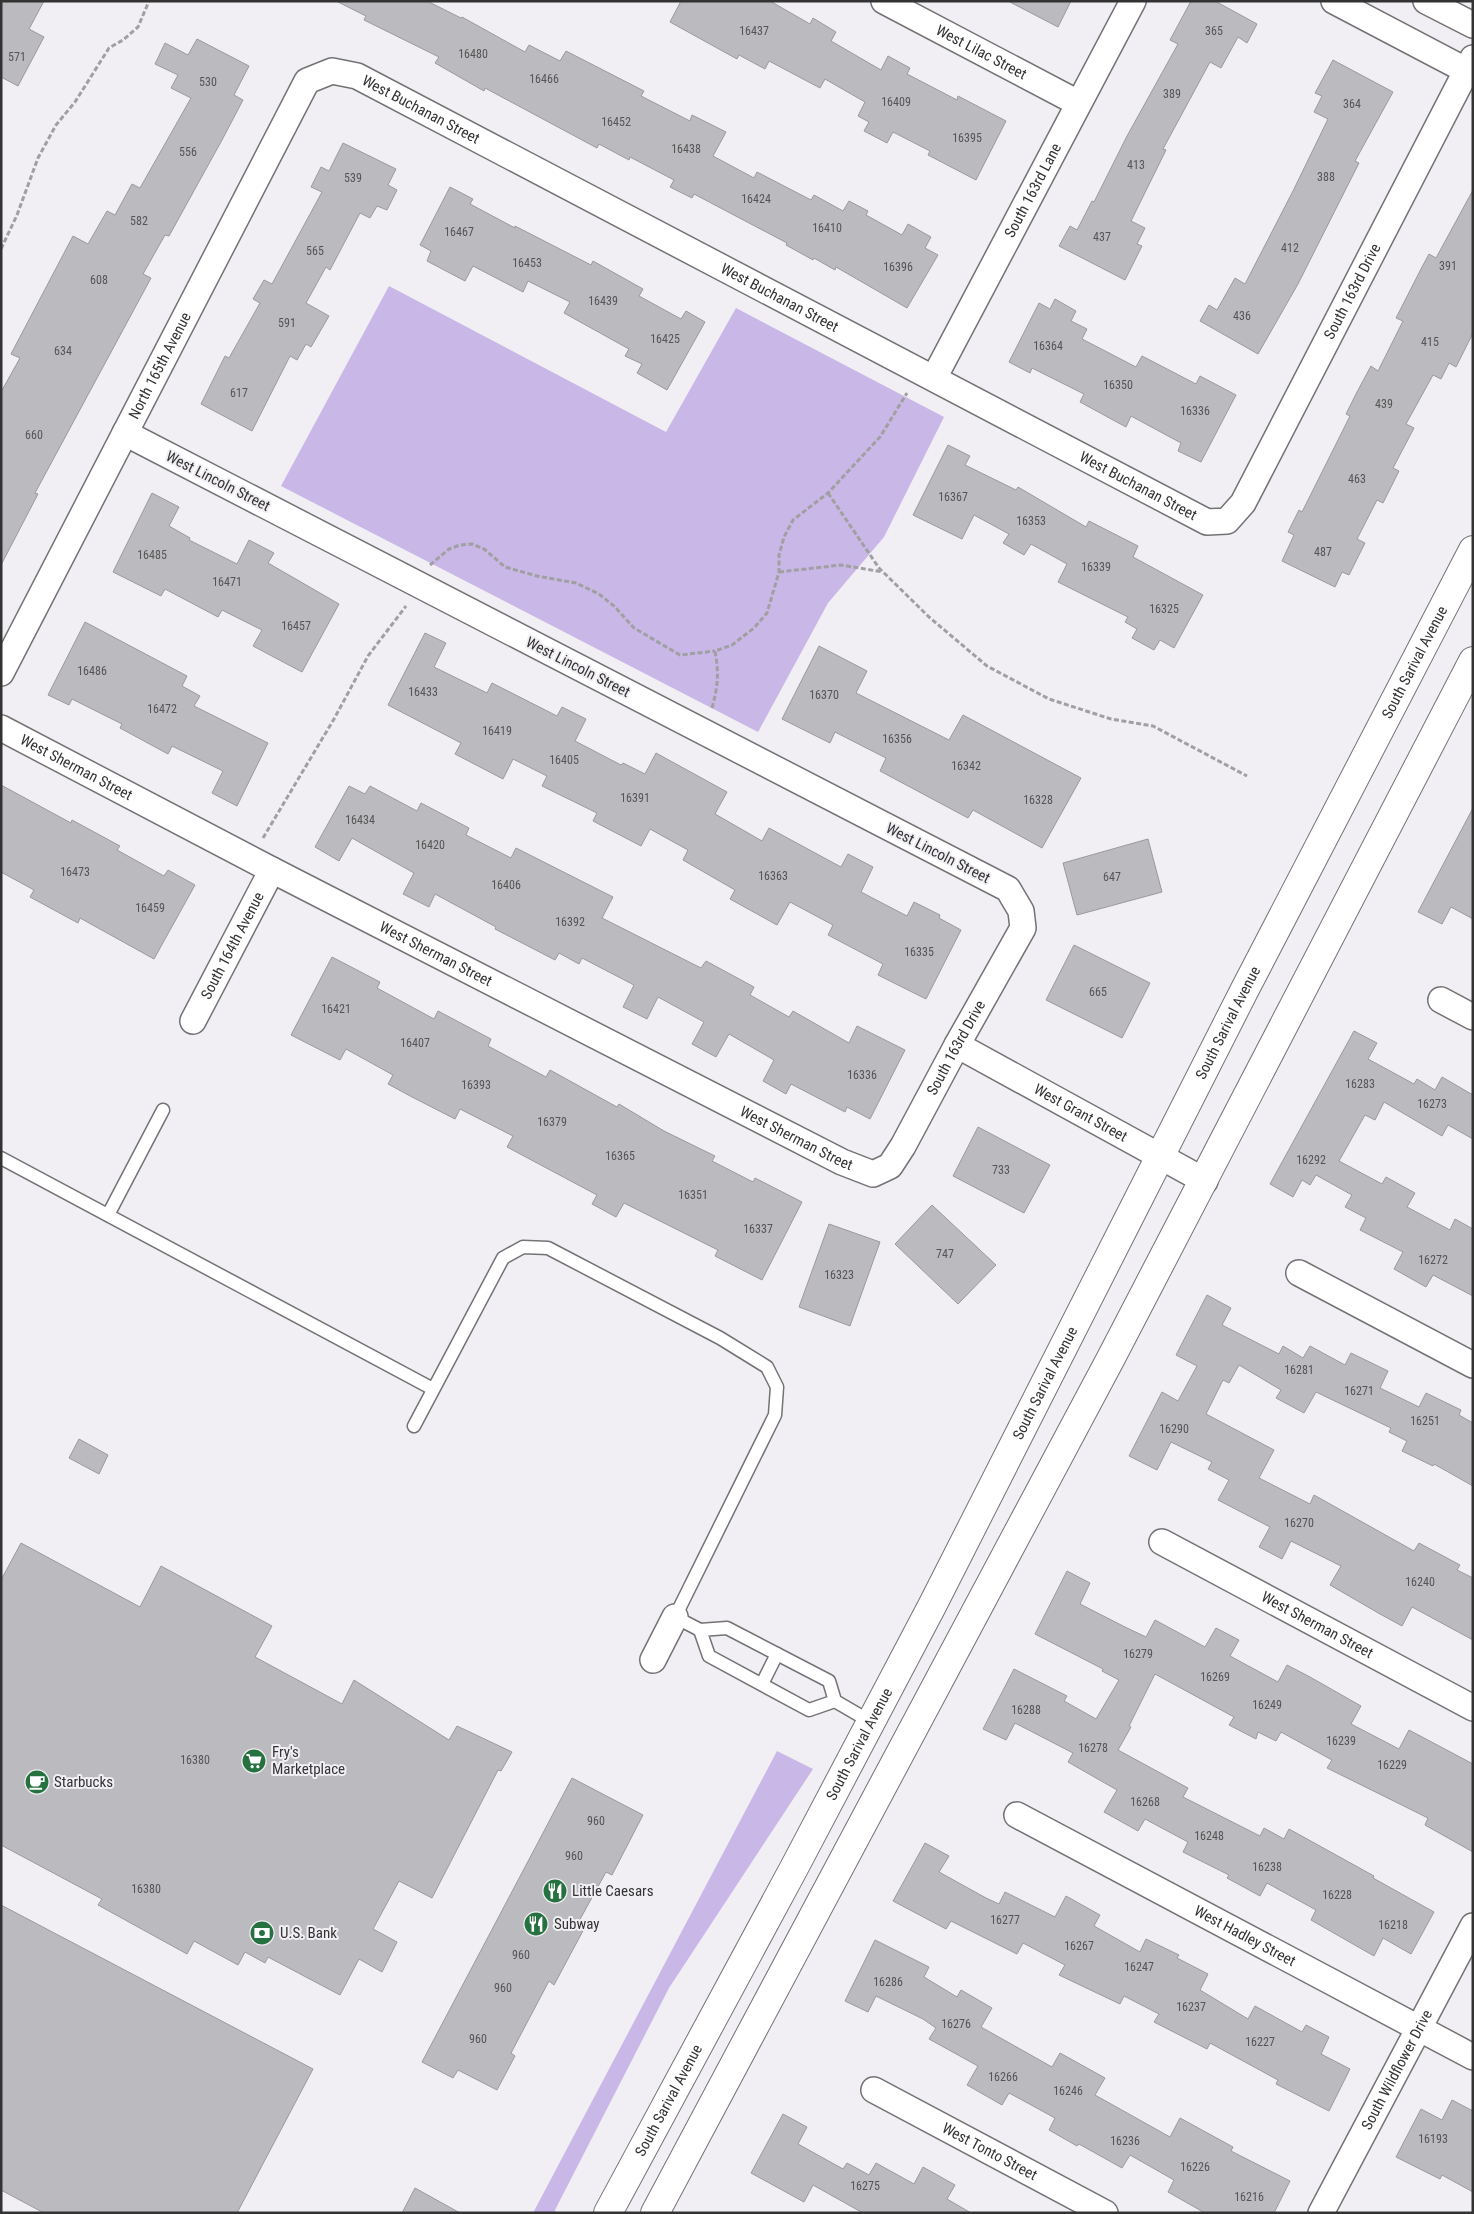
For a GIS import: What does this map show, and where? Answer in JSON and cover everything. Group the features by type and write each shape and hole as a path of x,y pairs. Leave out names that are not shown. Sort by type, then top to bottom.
{"main road":[{"name":"South Sarival Avenue","path":"612,2205 794,1868 932,1606 1244,991 1473,550"},
{"path":"655,2213 1205,1181 1473,661"},
{"path":"794,1868 828,1886"},
{"path":"612,2205 646,2213"}],"street":[{"name":"West Lilac Street","path":"884,1 1078,103"},
{"name":"South 163rd Lane","path":"927,374 1134,1"},
{"path":"1334,1 1470,68"},
{"path":"1426,1 1473,26"},
{"name":"South 163rd Drive","path":"1226,521 1243,502 1470,68"},
{"name":"West Buchanan Street","path":"332,71 357,76 1207,522 1226,521"},
{"name":"North 165th Avenue","path":"1,674 306,81 332,71"},
{"name":"West Lincoln Street","path":"125,433 1008,889 1021,911"},
{"name":"West Sherman Street","path":"1,728 272,870 842,1162 873,1174"},
{"name":"South 164th Avenue","path":"193,1021 272,870"},
{"name":"South 163rd Drive","path":"873,1174 890,1166 898,1153 1022,928 1021,911"},
{"path":"1441,1000 1473,1017"},
{"name":"West Grant Street","path":"957,1045 1205,1181"},
{"path":"1299,1273 1473,1365"},
{"name":"West Sherman Street","path":"1162,1542 1473,1708"},
{"path":"653,1660 675,1617"},
{"name":"West Hadley Street","path":"1017,1815 1473,2057"},
{"name":"South Wildflower Drive","path":"1321,2213 1473,1926"},
{"name":"West Tonto Street","path":"874,2090 1105,2213"}],"lane":[{"path":"108,1215 163,1110"},
{"path":"1,1158 434,1389"},
{"path":"414,1426 503,1258 523,1246 548,1248 720,1338 767,1367 777,1387 775,1415 675,1617 700,1630 727,1628 829,1680 835,1701 871,1722"},
{"path":"700,1630 709,1656 809,1710 835,1701"},
{"path":"762,1684 777,1654"}],"path":[{"path":"1,249 17,215 38,158 56,125 79,96 109,48 123,40 138,26 149,1"},
{"path":"272,870 262,838 334,720 368,656 422,586 429,567 441,554 460,544 472,544 484,549 505,567 537,576 576,583 599,594 614,606 634,628 680,655 715,651 732,645 754,628 767,613 779,572 784,537 793,520 828,493 880,437 927,374"},
{"path":"828,493 884,572 929,617 987,666 1049,699 1111,719 1153,726 1247,776"},
{"path":"779,572 841,565 884,572"},
{"path":"701,730 710,714 718,684 715,651"}],"shaded area":[{"path":"389,286 666,432 736,308 944,417 884,537 828,603 758,732 281,486"},
{"path":"777,1751 813,1769 669,1988 555,2210 556,2213 533,2213"}],"building":[{"path":"1,1 44,1 29,29 44,37 18,86 1,77"},
{"path":"336,1 427,1 462,17 525,52 529,45 560,61 566,51 644,91 641,96 690,121 692,115 726,132 713,156 754,178 757,172 811,200 814,195 843,211 849,201 868,211 866,215 902,235 908,224 931,237 925,248 938,255 907,308 836,267 835,270 814,258 813,260 786,245 787,243 694,194 692,198 670,187 674,180 630,157 629,160 599,144 597,148 485,88 484,91 435,63 439,57 364,20 366,16"},
{"path":"681,1 770,1 810,24 813,18 836,32 831,41 881,70 888,56 910,68 907,74 957,100 958,96 1006,121 976,180 928,155 930,151 893,132 887,143 864,131 869,122 858,116 865,102 825,79 820,88 769,61 765,69 739,55 737,59 670,22"},
{"path":"1008,1 1071,1 1058,27"},
{"path":"1191,1 1215,1 1257,24 1247,43 1238,37 1221,68 1210,62 1163,149 1166,150 1131,221 1145,228 1137,244 1142,246 1125,280 1059,246 1070,226 1077,230 1092,201 1094,202 1127,136 1178,44 1170,40"},
{"path":"197,39 249,66 234,95 243,100 169,236 165,235 143,274 151,278 35,493 38,494 1,565 1,392 20,358 11,354 73,236 88,244 107,211 115,215 132,184 140,188 191,98 171,88 178,75 155,64 165,43 188,55"},
{"path":"1333,60 1393,92 1355,161 1359,163 1298,284 1258,354 1200,321 1209,305 1217,310 1235,278 1245,284 1293,191 1328,119 1314,112 1322,96 1315,93"},
{"path":"343,143 396,169 388,185 397,190 387,210 377,206 370,218 360,213 330,270 326,267 306,303 329,316 311,347 306,344 297,360 290,356 252,431 201,404 225,356 229,358 260,303 253,299 264,280 272,284 322,192 311,187 321,167 329,171"},
{"path":"450,187 473,199 470,204 515,228 515,226 591,265 593,261 643,289 639,296 681,319 686,311 705,322 667,390 637,373 642,364 625,356 629,349 564,313 570,302 528,281 523,292 473,266 465,281 427,261 431,251 420,245"},
{"path":"1473,190 1473,333 1456,367 1449,363 1441,379 1433,375 1406,424 1414,428 1393,468 1399,471 1383,503 1377,500 1357,539 1365,543 1349,575 1342,572 1335,587 1282,561 1294,535 1288,532 1299,510 1302,512 1350,416 1346,414 1371,366 1378,371 1403,321 1396,318 1429,254 1436,258"},
{"path":"1055,299 1076,311 1071,321 1087,329 1082,339 1136,367 1142,356 1196,384 1200,376 1236,395 1201,462 1178,451 1181,443 1131,416 1126,427 1080,402 1084,394 1032,368 1030,373 1009,362 1039,303 1050,309"},
{"path":"948,445 970,456 965,465 1016,490 1018,487 1086,527 1089,521 1138,546 1133,557 1203,595 1174,648 1160,640 1154,650 1132,638 1137,629 1125,622 1128,617 1058,582 1067,564 1031,544 1024,555 1003,543 1009,534 974,515 962,539 913,515"},
{"path":"152,493 179,507 169,526 190,538 189,540 237,564 249,540 274,553 268,563 339,604 302,672 253,646 262,630 222,610 218,617 165,589 161,596 113,572"},
{"path":"85,622 187,676 182,686 200,696 194,706 268,743 237,806 212,793 223,771 172,746 168,754 120,728 122,724 72,699 69,705 48,695"},
{"path":"425,633 446,643 434,667 487,693 492,683 557,716 562,707 586,719 575,741 621,765 623,763 645,774 656,753 727,792 715,814 762,841 769,828 841,867 848,854 873,867 861,892 907,916 914,902 940,915 939,918 961,930 926,999 878,975 883,964 828,935 833,925 790,902 777,925 730,899 735,890 683,860 688,850 650,829 641,846 593,821 597,813 542,786 547,776 513,759 503,779 455,754 461,743 388,705"},
{"path":"819,646 867,671 856,693 949,740 963,715 1081,778 1042,848 973,810 968,818 880,771 886,758 835,732 830,743 782,719"},
{"path":"1,785 71,823 72,820 120,846 117,850 164,876 168,870 195,885 154,959 80,918 78,923 30,897 34,890 1,872"},
{"path":"349,786 365,794 370,786 417,811 421,803 469,828 466,835 511,858 516,848 613,897 602,918 701,968 706,961 754,987 750,995 789,1017 793,1011 849,1043 857,1026 905,1050 870,1119 847,1107 845,1112 791,1084 786,1094 763,1081 774,1060 729,1034 716,1057 692,1044 704,1022 658,997 647,1019 623,1007 634,985 582,958 579,964 559,953 555,960 495,929 496,927 435,894 429,907 403,894 414,873 352,838 339,861 315,847"},
{"path":"1473,808 1473,919 1451,907 1442,924 1418,912"},
{"path":"1148,839 1162,892 1077,915 1063,863"},
{"path":"1074,945 1150,983 1122,1038 1046,1000"},
{"path":"332,957 380,982 377,988 434,1019 438,1011 491,1039 488,1046 546,1077 550,1070 617,1107 619,1104 664,1131 715,1156 712,1161 753,1182 755,1178 802,1202 762,1280 715,1256 718,1250 624,1203 616,1217 592,1204 597,1195 507,1147 513,1136 460,1109 455,1119 412,1097 388,1084 393,1075 346,1049 340,1060 291,1035"},
{"path":"1354,1031 1377,1043 1368,1059 1414,1084 1417,1079 1435,1090 1442,1077 1473,1095 1473,1139 1448,1125 1442,1136 1384,1102 1375,1120 1365,1115 1339,1161 1382,1184 1386,1177 1415,1193 1407,1207 1450,1230 1455,1219 1473,1229 1473,1296 1433,1275 1426,1287 1394,1269 1403,1252 1360,1230 1366,1218 1345,1207 1352,1195 1316,1175 1310,1185 1302,1180 1293,1197 1270,1184"},
{"path":"978,1127 1050,1165 1024,1213 953,1176"},
{"path":"932,1205 996,1265 958,1304 895,1244"},
{"path":"829,1224 880,1242 850,1326 799,1307"},
{"path":"1207,1295 1231,1308 1222,1325 1279,1354 1283,1346 1303,1358 1310,1346 1345,1365 1351,1353 1388,1371 1380,1388 1419,1407 1426,1393 1461,1410 1459,1415 1473,1423 1473,1486 1434,1464 1433,1466 1402,1451 1407,1441 1389,1432 1391,1428 1316,1392 1304,1413 1276,1398 1281,1390 1239,1365 1229,1383 1223,1380 1206,1414 1274,1450 1259,1478 1310,1504 1314,1495 1414,1551 1419,1543 1460,1565 1457,1570 1473,1578 1473,1640 1412,1607 1402,1626 1330,1585 1341,1566 1291,1541 1282,1559 1259,1547 1270,1527 1218,1500 1229,1480 1208,1469 1212,1462 1171,1442 1157,1470 1129,1456 1162,1392 1178,1401 1197,1366 1176,1355"},
{"path":"79,1439 108,1455 99,1474 69,1458"},
{"name":"Fry's Marketplace","path":"21,1543 140,1607 161,1566 272,1626 255,1657 342,1704 354,1680 449,1740 457,1726 512,1752 501,1771 498,1770 432,1898 399,1881 373,1929 397,1942 382,1972 359,1959 340,1995 268,1957 265,1963 245,1952 238,1965 194,1941 187,1954 98,1905 102,1899 1,1845 1,1580"},
{"path":"1067,1571 1090,1583 1080,1604 1146,1637 1155,1620 1205,1647 1216,1628 1239,1640 1230,1656 1278,1682 1287,1665 1361,1706 1351,1724 1399,1749 1409,1730 1473,1764 1473,1852 1425,1825 1428,1818 1327,1768 1332,1760 1281,1732 1276,1741 1258,1732 1256,1739 1229,1725 1234,1717 1155,1674 1129,1726 1131,1727 1118,1750 1188,1788 1183,1797 1260,1836 1264,1828 1284,1839 1289,1829 1434,1912 1411,1954 1383,1938 1374,1956 1311,1920 1316,1910 1267,1883 1260,1896 1227,1878 1229,1875 1183,1852 1188,1842 1145,1819 1138,1831 1104,1812 1117,1790 1068,1762 1073,1753 1015,1723 1006,1740 983,1729 1014,1669 1067,1696 1064,1701 1096,1719 1119,1680 1102,1671 1103,1669 1035,1634"},
{"path":"572,1778 643,1815 612,1875 606,1872 578,1923 585,1927 554,1985 549,1981 511,2053 515,2056 497,2090 458,2070 453,2078 422,2062"},
{"path":"925,1843 949,1856 939,1872 986,1898 999,1904 1005,1892 1055,1917 1066,1896 1100,1915 1094,1926 1140,1952 1146,1939 1179,1955 1177,1958 1208,1974 1200,1990 1248,2019 1255,2006 1302,2032 1306,2025 1329,2037 1321,2054 1350,2069 1329,2111 1276,2084 1278,2080 1210,2043 1207,2049 1154,2022 1159,2014 1124,1996 1120,2004 1059,1975 1065,1965 1023,1943 1017,1954 951,1921 946,1929 893,1901"},
{"path":"1,1905 313,2069 237,2213 44,2213 1,2190"},
{"path":"875,1940 929,1967 924,1977 957,1997 961,1990 992,2008 981,2027 1052,2067 1060,2053 1105,2078 1095,2095 1170,2137 1180,2118 1233,2147 1231,2151 1290,2181 1274,2213 1205,2213 1168,2192 1174,2180 1130,2155 1122,2168 1049,2130 1055,2118 1009,2093 1002,2105 967,2085 978,2066 929,2039 936,2028 923,2019 876,1996 868,2012 845,2001"},
{"path":"1452,2100 1473,2111 1473,2192 1442,2175 1440,2179 1396,2157 1421,2109 1442,2120"},
{"path":"783,2114 807,2127 798,2144 843,2169 847,2163 869,2175 876,2163 914,2184 923,2167 955,2185 947,2199 971,2213 863,2213 813,2185 804,2202 751,2173"},
{"path":"415,2188 460,2213 402,2213"}],"place":[{"name":"Fry's Marketplace","path":"254,1761"},
{"name":"Starbucks","path":"37,1782"},
{"name":"Little Caesars","path":"555,1891"},
{"name":"Subway","path":"536,1924"},
{"name":"U.S. Bank","path":"262,1933"}]}
